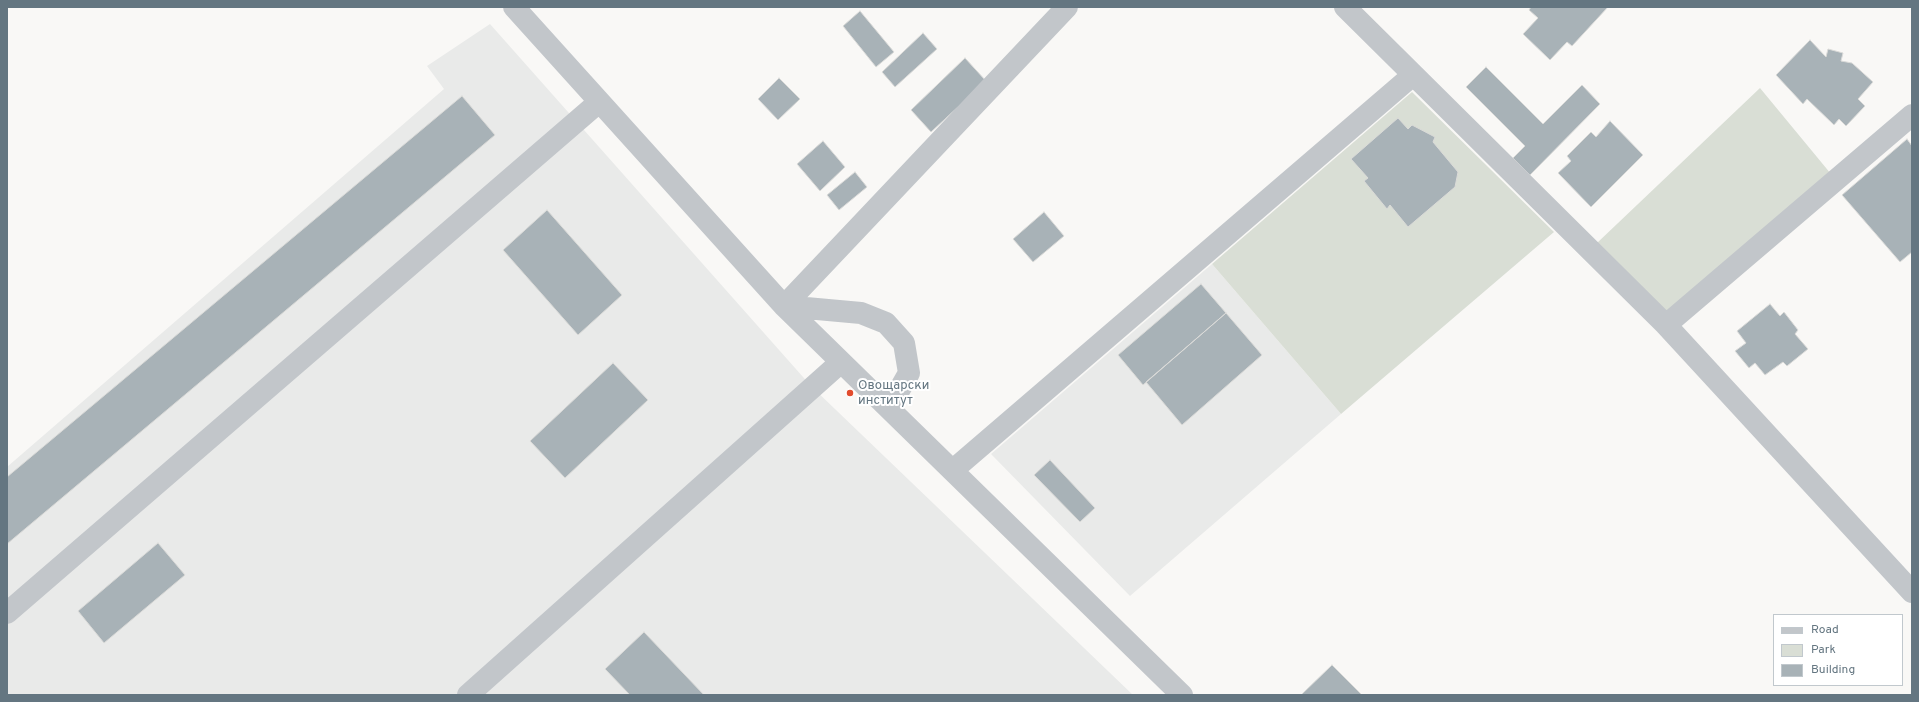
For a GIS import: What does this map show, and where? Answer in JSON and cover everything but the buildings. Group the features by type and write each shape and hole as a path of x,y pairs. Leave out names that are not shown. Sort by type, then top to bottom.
{"street":[{"path":"514,7 784,306 1182,695"},
{"path":"784,306 1067,7"},
{"path":"1345,7 1666,326 1912,592"},
{"path":"953,470 1413,75"},
{"path":"7,613 599,102"},
{"path":"1666,326 1912,114"},
{"path":"784,306 861,313 886,323 904,343 908,373 889,408"},
{"path":"468,695 841,362"}],"shaded area":[{"path":"490,24 811,386 1133,695 7,695 7,467 444,89 427,66"},
{"path":"1212,264 1341,414 1130,596 991,454"}],"green space":[{"path":"1760,88 1831,174 1666,313 1597,243"},
{"path":"1412,92 1554,232 1341,414 1212,264"}],"place":[{"name":"Овощарски институт","path":"850,393"}]}
